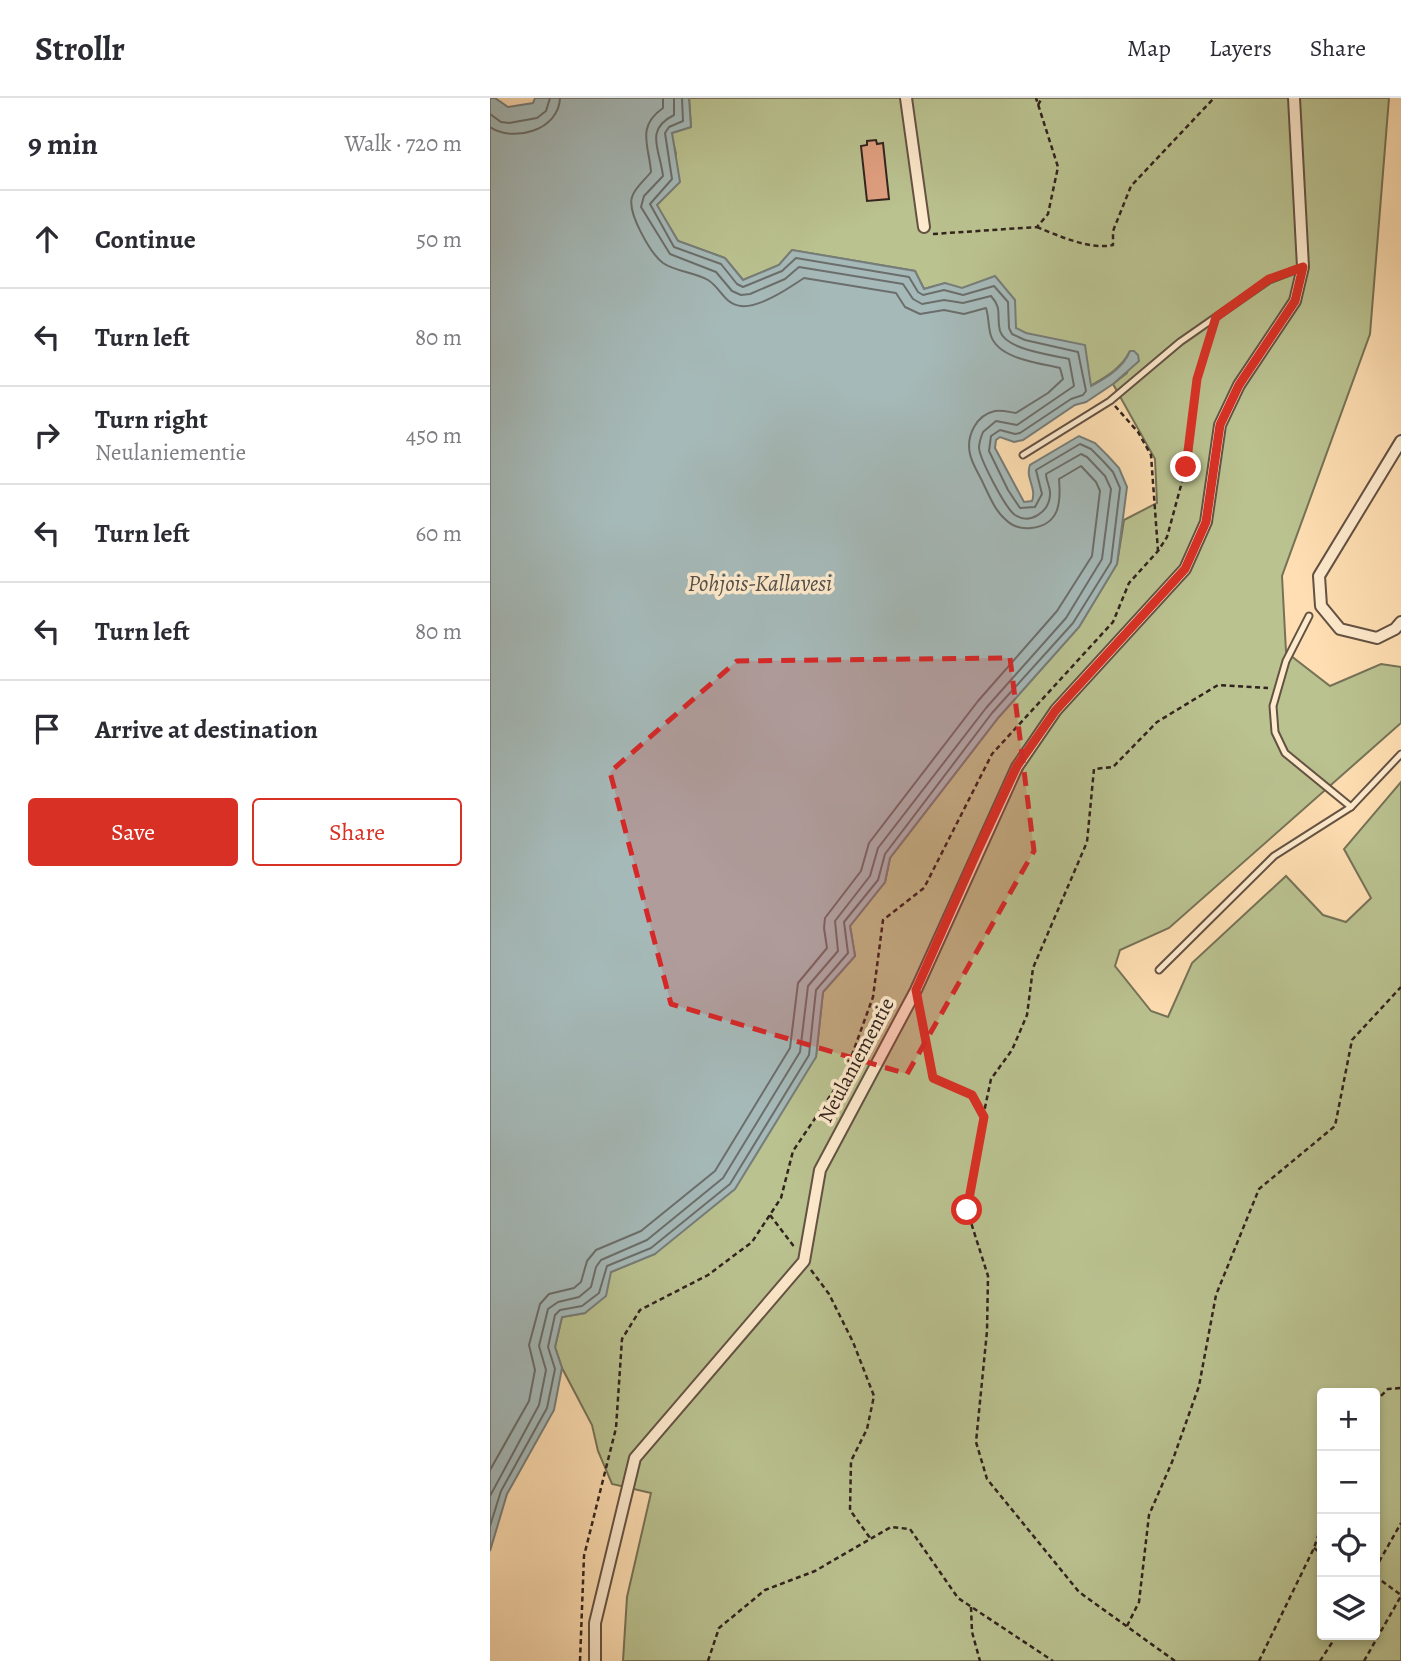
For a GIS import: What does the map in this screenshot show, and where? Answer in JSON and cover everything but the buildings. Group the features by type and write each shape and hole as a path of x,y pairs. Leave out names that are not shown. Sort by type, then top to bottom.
{"street":[{"path":"906,98 924,227"},
{"name":"Neulaniementie","path":"804,1261 820,1170 916,990 1017,766 1056,710 1185,569 1206,522 1220,425 1239,385 1295,301 1303,267 1294,98"},
{"path":"1401,441 1319,576 1321,606 1340,629 1377,638 1395,629 1401,622"},
{"path":"595,1661 595,1623 635,1458 804,1261"}],"lane":[{"path":"1023,455 1110,401 1180,342 1269,279 1303,267"},
{"path":"1308,616 1286,661 1273,706 1275,732 1285,753 1350,807"},
{"path":"1159,970 1274,856 1350,807 1401,754"}],"path":[{"path":"1036,98 1058,167 1048,214 1037,227"},
{"path":"1038,105 1042,98"},
{"path":"924,227 926,235 1037,227 1057,236 1104,247 1113,245 1113,231 1131,186 1214,98"},
{"path":"580,1661 584,1556 616,1428 622,1339 640,1310 719,1267 752,1242 781,1198 793,1151 845,1074 873,997 883,920 925,888 992,754 1113,622 1129,583 1167,537 1186,467 1197,379 1216,317"},
{"path":"1110,401 1138,432 1151,455 1158,551"},
{"path":"1175,1661 1079,1591 987,1479 976,1442 987,1332 988,1276 967,1210 991,1079 1012,1050 1027,1015 1032,968 1087,842 1094,769 1113,767 1157,722 1218,685 1278,689"},
{"path":"1127,1626 1139,1602 1149,1515 1172,1462 1199,1386 1216,1295 1259,1189 1335,1126 1352,1040 1401,987"},
{"path":"916,990 933,1078 972,1095 984,1117"},
{"path":"770,1215 829,1294 853,1342 874,1396 867,1429 852,1461 850,1510 870,1538"},
{"path":"1380,1397 1388,1390 1401,1388"},
{"path":"1380,1560 1401,1523"},
{"path":"708,1661 719,1628 765,1590 815,1571 891,1527 910,1529 958,1598 1054,1661"},
{"path":"1259,1661 1317,1539"},
{"path":"1364,1661 1401,1595 1376,1577"},
{"path":"971,1606 972,1632 980,1661"},
{"path":"1320,1661 1334,1640"}],"highlighted area":[{"path":"1010,658 1034,851 907,1074 671,1004 610,772 737,661"}],"green space":[{"path":"689,98 1389,98 1370,334 1282,576 1286,652 1330,686 1381,664 1401,667 1401,723 1169,928 1120,950 1115,966 1151,1011 1168,1017 1192,963 1286,876 1323,915 1346,922 1371,898 1344,849 1401,782 1401,1661 623,1661 627,1597 651,1493 612,1484 598,1451 592,1425 562,1368 555,1347 562,1317 585,1313 611,1272 655,1254 816,1057 823,992 855,956 850,926 885,882 890,858 998,718 1079,627 1117,564 1124,520 1157,503 1155,459 1113,384 1127,373 1130,351 1118,367 1090,386 945,283 924,289 915,271 792,250 779,265 743,280 725,258 678,241 656,205 676,154 671,133 691,127"}],"water":[{"name":"Pohjois-Kallavesi","path":"490,98 495,98 508,107 533,103 535,98 689,98 691,127 672,133 680,182 657,205 678,241 725,258 743,280 779,265 792,250 915,271 924,289 945,283 962,288 995,276 1015,300 1016,328 1026,333 1085,345 1091,386 1119,367 1130,351 1138,355 1139,361 1113,384 1086,402 1075,405 1023,440 1014,442 1000,437 996,440 995,448 1024,502 1032,501 1033,496 1030,465 1079,436 1095,443 1108,456 1119,468 1127,487 1117,564 1079,627 998,718 890,858 885,882 850,926 855,956 823,992 816,1057 735,1189 655,1254 611,1272 606,1296 585,1313 562,1317 555,1347 562,1368 554,1410 507,1494 490,1551"}],"route":[{"path":"967,1210 984,1117 972,1095 933,1078 916,990 1017,766 1056,710 1185,569 1206,522 1220,425 1239,385 1295,301 1303,267 1269,279 1216,317 1197,379 1186,467"}]}
